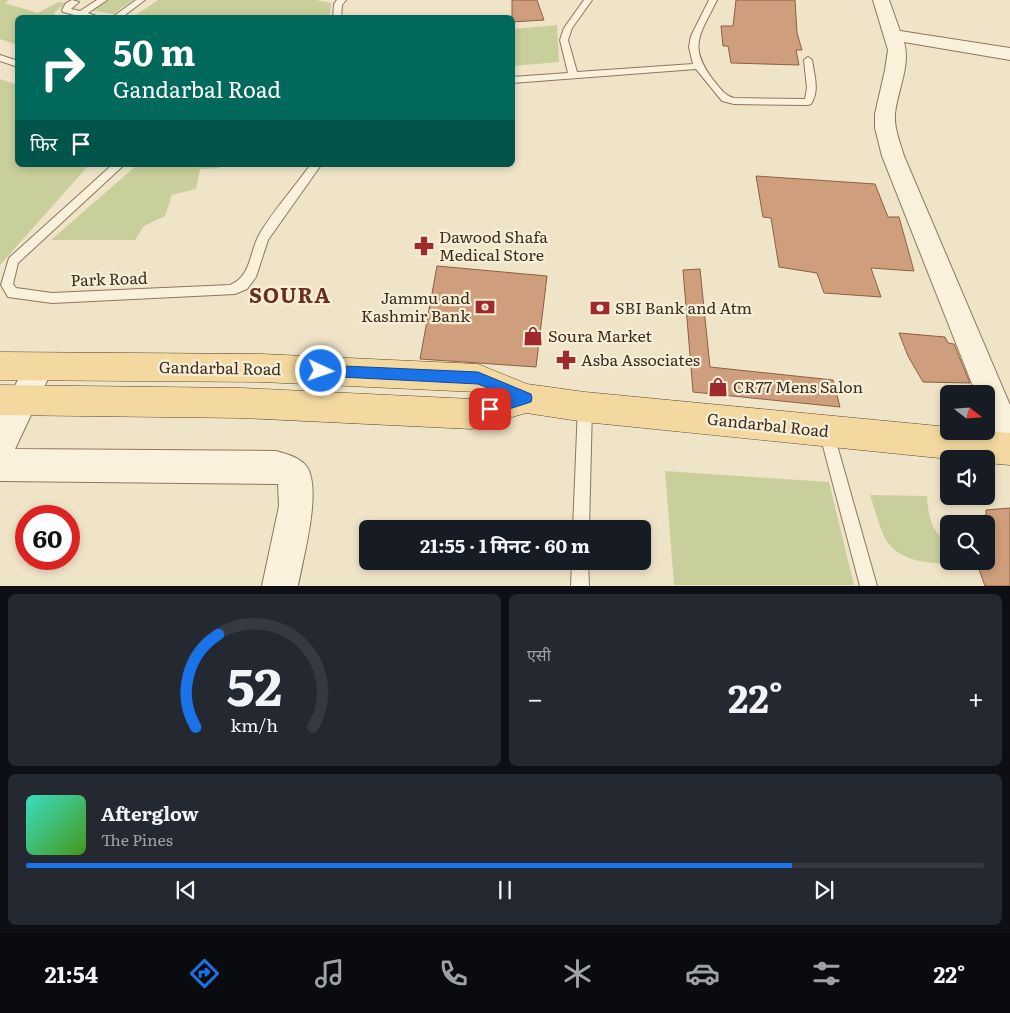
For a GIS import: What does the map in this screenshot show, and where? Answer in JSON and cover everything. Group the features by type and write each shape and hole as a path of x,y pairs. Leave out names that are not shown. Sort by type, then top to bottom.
{"main road":[{"name":"Gandarbal Road","path":"0,366 262,368 478,378 526,398 585,407 1010,449"},
{"name":"Gandarbal Road","path":"12,400 242,402 472,414 526,398"}],"street":[{"path":"881,0 897,50 896,70 885,114 885,128 893,156 1010,441"},
{"path":"893,35 1010,54"},
{"path":"0,446 12,400 40,366"},
{"path":"0,465 276,467 288,471 295,478 296,506 280,586"}],"lane":[{"path":"81,14 103,0"},
{"path":"119,15 141,0"},
{"path":"573,75 564,40 568,28 588,0"},
{"path":"713,0 695,36 693,47 698,66 725,99 747,103 801,104 808,102 812,98 808,60"},
{"path":"338,15 340,1"},
{"path":"75,2 69,5 66,10 85,15"},
{"path":"0,58 15,63"},
{"path":"515,80 698,66"},
{"name":"Park Road","path":"118,167 13,261 7,285 12,293 52,298 231,290 239,288 252,274 263,239 315,167"},
{"path":"581,520 585,407"},
{"path":"826,431 870,586"},
{"path":"580,570 580,586"}],"green space":[{"path":"0,0 9,0 5,3 38,13 58,2 66,3 54,13 56,15 15,15 15,44 0,39"},
{"path":"107,0 133,0 113,14 91,10"},
{"path":"158,0 316,0 331,3 330,15 136,15"},
{"path":"557,25 559,62 515,66 515,29"},
{"path":"0,79 15,84 15,167 87,167 0,265"},
{"path":"135,167 219,167 200,169 196,189 172,195 165,216 144,226 135,240 51,240"},
{"path":"665,471 829,482 854,585 674,585"},
{"path":"870,495 927,496 930,516 934,528 940,536 940,563 924,562 902,555 893,549 886,540"}],"building":[{"path":"512,0 537,0 544,20 515,22 515,15 512,15"},
{"path":"736,0 795,0 797,33 802,50 796,50 799,65 731,63 728,46 723,46 721,26 733,26"},
{"path":"756,176 875,184 888,217 899,217 914,271 871,268 881,297 824,293 817,273 779,267 771,218 763,217"},
{"path":"437,266 547,276 536,367 420,359"},
{"path":"700,269 710,367 833,380 840,407 693,392 683,270"},
{"path":"899,333 945,337 948,343 954,344 970,383 923,382 908,356"},
{"path":"1010,508 1010,586 985,586 979,570 995,570 995,515 986,515 986,510"}],"place":[{"name":"Dawood Shafa Medical Store","path":"424,246"},
{"name":"Jammu and Kashmir Bank","path":"485,307"},
{"name":"SBI Bank and Atm","path":"600,308"},
{"name":"Soura Market","path":"533,336"},
{"name":"Asba Associates","path":"566,360"},
{"name":"CR77 Mens Salon","path":"718,387"}],"district":[{"name":"SOURA","path":"290,296"}],"route":[{"path":"321,371 478,378 526,398 490,409"}]}
